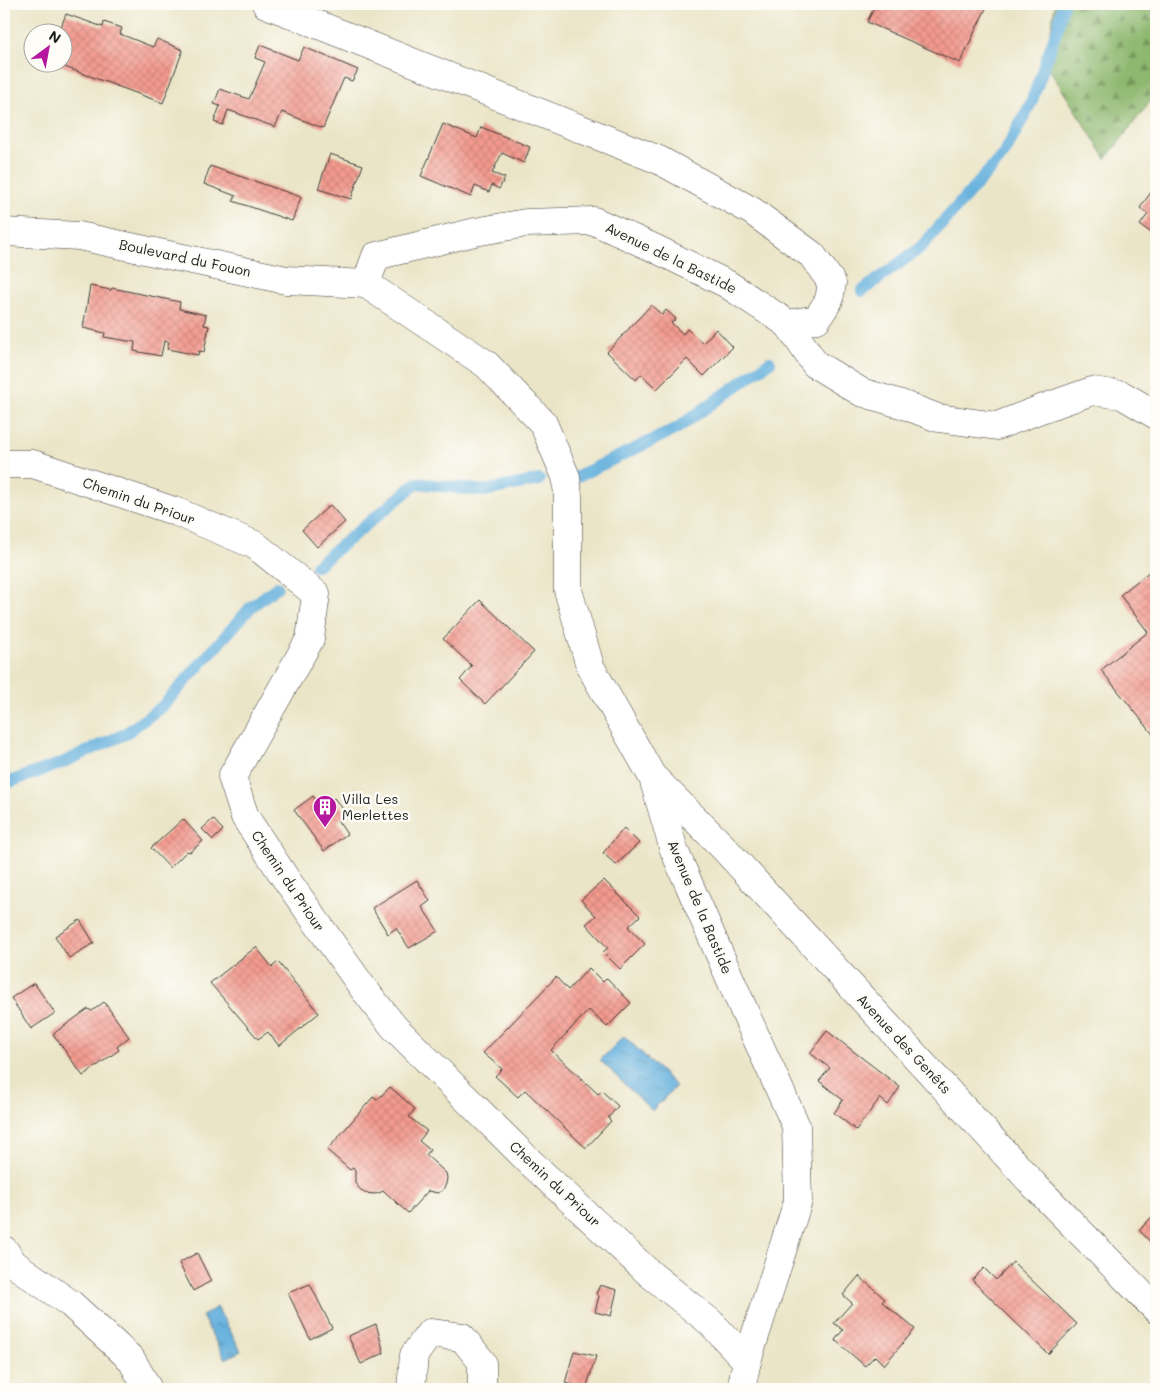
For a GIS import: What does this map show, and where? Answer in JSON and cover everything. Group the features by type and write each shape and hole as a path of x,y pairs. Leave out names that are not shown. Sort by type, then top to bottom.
{"street":[{"path":"266,4 659,160 752,211 812,255 832,283 829,300 817,319 788,324 815,364 861,392 938,418 997,426 1092,391 1122,395 1156,415"},
{"name":"Avenue de la Bastide","path":"741,1389 747,1361 798,1201 796,1126 674,850 654,778 590,666 568,590 568,496 566,477 542,423 486,364 366,284 376,256 475,232 517,225 594,221 727,284 788,324"},
{"name":"Boulevard du Fouon","path":"4,232 79,236 286,280 366,284"},
{"name":"Chemin du Priour","path":"4,464 33,464 177,512 255,545 316,594 310,639 232,777 245,817 363,988 394,1027 530,1162 649,1273 710,1322 747,1361"},
{"name":"Avenue des Genêts","path":"654,778 723,847 1034,1185 1156,1309"},
{"path":"4,1250 14,1264 71,1304 131,1359 148,1389"},
{"path":"411,1389 414,1355 430,1333 462,1337 482,1362 482,1389"}],"green space":[{"path":"1055,4 1156,4 1156,94 1106,159 1046,64"}],"water":[{"path":"624,1036 676,1086 652,1111 600,1060"},
{"path":"217,1307 241,1351 225,1359 202,1316"}],"building":[{"path":"876,4 988,4 960,63 867,22"},
{"path":"66,14 103,27 104,22 122,28 120,34 153,47 157,39 183,50 163,103 72,70 72,22 63,22"},
{"path":"260,45 298,60 304,47 358,70 352,81 344,78 323,128 282,112 275,127 228,110 223,125 214,122 220,106 214,104 220,89 249,99 265,62 255,58"},
{"path":"443,124 477,138 481,127 530,147 524,163 502,153 492,173 505,178 499,189 492,185 489,192 475,186 471,197 421,176"},
{"path":"330,154 363,165 351,199 318,189"},
{"path":"210,166 301,197 292,221 233,201 236,196 204,184"},
{"path":"1156,185 1156,236 1140,225 1148,214 1140,208"},
{"path":"90,286 111,290 112,288 180,302 179,309 206,315 204,325 209,326 204,352 199,351 198,355 167,349 169,342 164,341 161,356 134,351 135,342 104,337 105,333 83,328"},
{"path":"651,305 662,315 666,310 676,319 671,323 683,334 687,329 703,343 716,329 733,347 704,376 687,359 657,389 641,374 636,380 607,352"},
{"path":"330,505 345,522 317,547 302,530"},
{"path":"1150,571 1156,579 1156,738 1101,670 1148,632 1120,595"},
{"path":"480,600 534,652 485,704 460,680 472,666 443,639"},
{"name":"Villa Les Merlettes","path":"313,796 322,808 334,798 347,814 338,821 347,834 324,851 294,810"},
{"path":"183,819 203,841 190,852 187,851 170,868 151,848"},
{"path":"213,819 223,830 213,840 202,829"},
{"path":"624,828 639,843 616,865 603,853"},
{"path":"417,880 430,901 422,907 438,931 409,948 396,928 388,934 372,908"},
{"path":"604,880 640,916 628,927 645,944 620,969 603,952 608,948 586,924 596,916 581,900"},
{"path":"80,920 94,943 69,958 55,936"},
{"path":"256,947 272,967 278,962 319,1013 279,1046 268,1032 258,1039 210,983"},
{"path":"589,968 603,982 607,978 631,1003 607,1027 589,1010 551,1050 598,1094 602,1091 618,1106 608,1118 611,1121 586,1148 525,1090 518,1097 495,1076 502,1069 483,1053 556,977 568,990"},
{"path":"34,983 55,1013 31,1029 11,998"},
{"path":"104,1002 129,1037 117,1047 119,1050 83,1076 53,1034 88,1009 92,1011"},
{"path":"827,1031 900,1087 888,1105 880,1098 856,1130 834,1113 843,1100 819,1081 830,1068 810,1053"},
{"path":"390,1087 415,1109 409,1117 427,1131 419,1141 430,1150 426,1155 446,1173 447,1178 443,1190 438,1193 428,1191 408,1213 384,1191 375,1194 364,1193 355,1183 355,1171 353,1168 350,1170 327,1150 373,1097 377,1100"},
{"path":"1156,1213 1156,1248 1139,1230"},
{"path":"197,1253 211,1281 193,1291 179,1263"},
{"path":"1013,1262 1077,1324 1048,1354 972,1280 984,1268 996,1280"},
{"path":"859,1276 885,1299 882,1302 915,1329 884,1365 875,1356 865,1366 835,1340 843,1330 834,1323 852,1303 843,1295"},
{"path":"310,1284 332,1328 310,1339 288,1293"},
{"path":"600,1285 617,1290 611,1316 595,1312 599,1296 596,1294"},
{"path":"376,1324 384,1353 361,1364 348,1336"},
{"path":"574,1351 596,1356 586,1389 565,1383"}],"waterway":[{"path":"862,291 921,247 1004,154 1031,103 1058,27 1063,4"},
{"path":"576,477 676,429 770,362"},
{"path":"316,566 417,483 484,491 539,480"},
{"path":"4,784 62,763 125,734 164,705 251,607 277,587"}],"place":[{"name":"Villa Les Merlettes","path":"325,828"}]}
